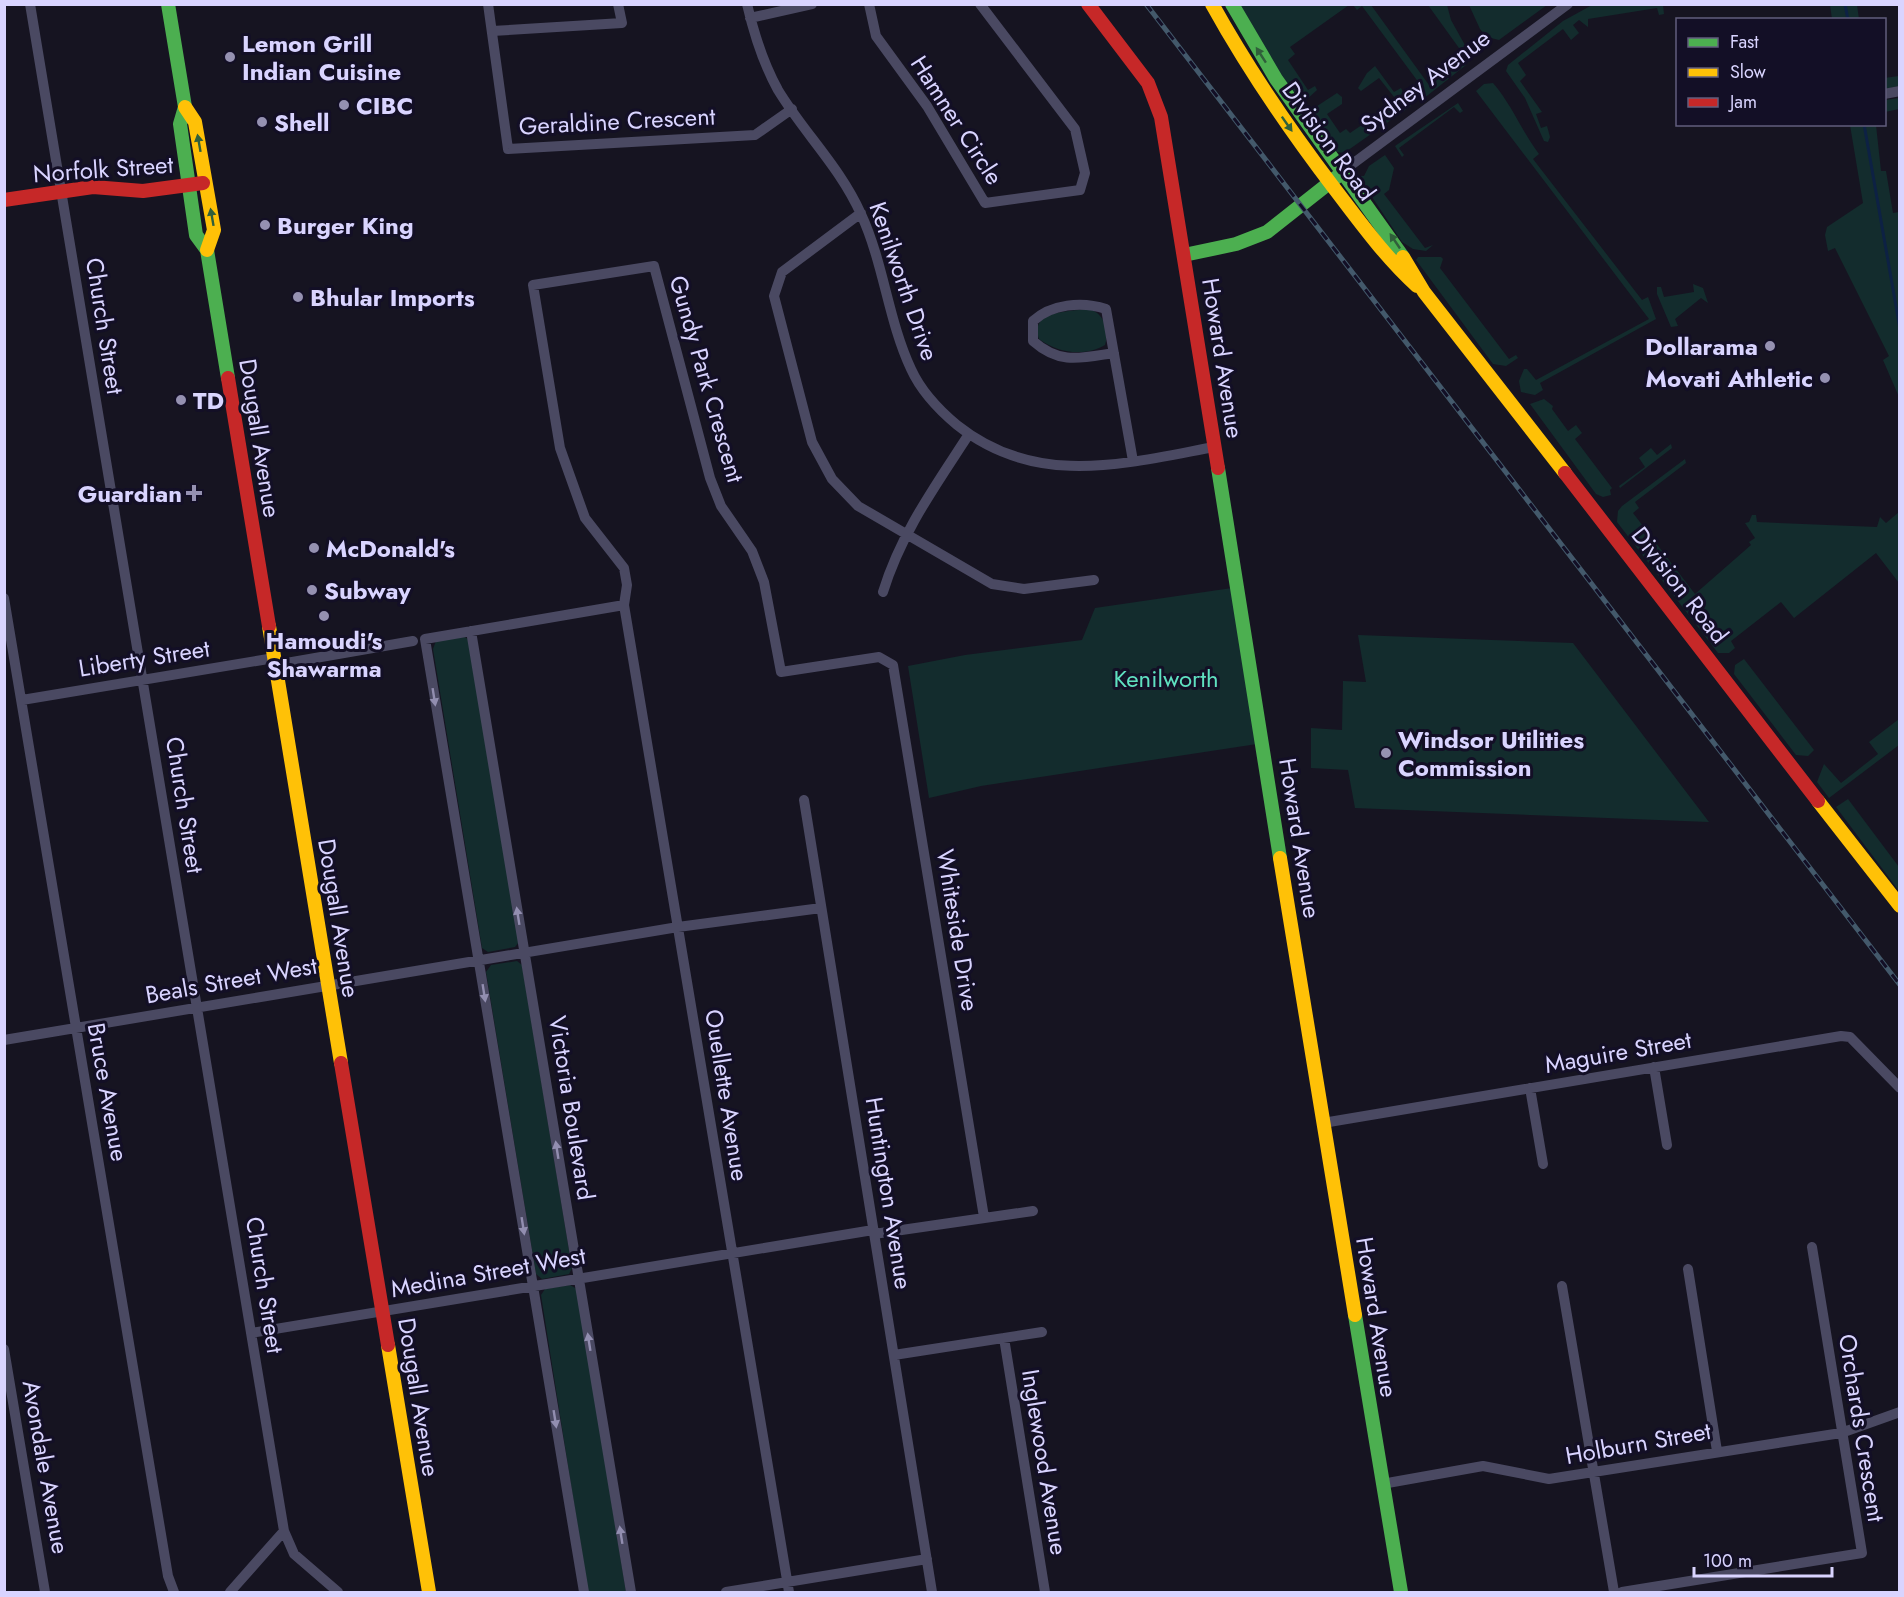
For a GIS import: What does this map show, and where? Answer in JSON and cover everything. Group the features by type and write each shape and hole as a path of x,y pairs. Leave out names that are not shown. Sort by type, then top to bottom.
{"main road":[{"name":"Dougall Avenue","path":"168,4 185,107 195,122 214,230 207,250"},
{"name":"Howard Avenue","path":"1088,4 1153,91 1161,117 1401,1593"},
{"name":"Division Road","path":"1212,4 1270,99 1330,183 1389,259 1424,292"},
{"name":"Division Road","path":"1232,4 1277,79 1394,239 1424,292 1899,906"},
{"name":"Dougall Avenue","path":"185,107 180,124 196,235 207,250 429,1593"},
{"name":"Sydney Avenue","path":"1184,255 1236,244 1267,232 1343,171"},
{"name":"Norfolk Street","path":"4,201 93,187 143,192 206,182"}],"street":[{"name":"Church Street","path":"30,4 284,1531 294,1554 338,1593"},
{"name":"Geraldine Crescent","path":"488,4 508,149 755,135 792,109"},
{"path":"492,32 622,23 618,4"},
{"name":"Kenilworth Drive","path":"747,4 762,56 778,90 835,165 861,213 878,255 898,334 912,371 939,409 969,434 993,448 1019,459 1063,467 1095,468 1214,447"},
{"path":"750,18 812,4"},
{"name":"Hamner Circle","path":"869,4 876,36 927,106 985,203 1080,190 1085,173 1075,129 980,4"},
{"name":"Sydney Avenue","path":"1343,171 1568,4"},
{"path":"861,213 782,272 774,296 812,442 832,479 858,506 992,584 1024,589 1094,580"},
{"name":"Gundy Park Crescent","path":"624,605 627,585 624,568 585,518 560,448 534,285 654,266 710,478 721,506 752,551 764,582 781,672 879,657"},
{"path":"1114,353 1077,359 1047,354 1033,341 1032,321 1045,310 1090,303 1106,309 1114,353 1133,461"},
{"path":"883,592 892,562 905,534 969,434"},
{"name":"Bruce Avenue","path":"4,598 168,1576 174,1593"},
{"path":"584,1593 425,639 624,605"},
{"name":"Ouellette Avenue","path":"624,605 788,1587"},
{"name":"Victoria Boulevard","path":"471,631 631,1593"},
{"name":"Liberty Street","path":"21,700 413,641"},
{"name":"Whiteside Drive","path":"879,657 893,665 984,1217"},
{"name":"Huntington Avenue","path":"804,800 932,1593"},
{"name":"Beals Street West","path":"4,1040 678,927 821,908"},
{"name":"Maguire Street","path":"1323,1124 1841,1036 1850,1037 1899,1088"},
{"path":"1654,1067 1667,1145"},
{"path":"1530,1089 1542,1164"},
{"name":"Medina Street West","path":"251,1333 732,1252 1033,1211"},
{"name":"Orchards Crescent","path":"1622,1593 1862,1553 1812,1247"},
{"path":"1688,1269 1717,1451"},
{"path":"1562,1287 1614,1593"},
{"path":"894,1355 1042,1332"},
{"name":"Inglewood Avenue","path":"1004,1338 1045,1593"},
{"name":"Avondale Avenue","path":"4,1349 45,1593"},
{"name":"Holburn Street","path":"1382,1484 1484,1466 1549,1479 1593,1473 1841,1432 1899,1412"},
{"path":"230,1593 284,1531"},
{"path":"726,1593 788,1587 927,1559"}],"green space":[{"path":"1469,4 1547,5 1499,40 1491,38 1490,41 1480,29"},
{"path":"1594,4 1663,5 1664,14 1659,15 1657,8 1588,19 1588,27 1579,20 1573,25 1579,33 1571,40 1563,29 1518,63 1526,75 1520,81 1542,112 1536,114 1541,128 1547,126 1550,137 1548,142 1544,141 1525,98 1506,71 1508,65 1563,21"},
{"path":"1240,5 1349,5 1290,47 1295,54 1288,60 1308,90 1315,86 1317,90 1305,101 1298,100 1275,69"},
{"path":"1353,5 1371,5 1429,85 1440,78 1437,70 1449,62 1454,68 1464,59 1464,55 1428,5 1447,5 1451,20 1471,56 1468,56 1466,65 1423,99 1420,98 1416,93 1422,87 1362,6 1357,10"},
{"path":"1830,5 1857,5 1859,18 1832,18"},
{"path":"1375,66 1394,92 1401,88 1403,92 1398,102 1379,78 1361,91 1358,88 1367,73"},
{"path":"1899,76 1899,86 1886,89 1886,78"},
{"path":"1493,83 1539,154 1533,159 1642,300 1648,297 1656,319 1540,383 1543,390 1535,395 1521,392 1519,381 1524,369 1527,369 1536,380 1649,319 1476,91 1484,84"},
{"path":"1337,93 1342,97 1342,104 1327,114 1340,133 1346,129 1350,133 1390,106 1395,113 1407,103 1411,106 1344,153 1337,152 1310,117 1311,110"},
{"path":"1899,98 1899,109 1886,112 1886,100"},
{"path":"1458,103 1463,111 1460,113 1454,107 1399,148 1404,155 1402,157 1395,146"},
{"path":"1850,126 1876,126 1881,171 1886,171 1893,213 1899,212 1899,397 1883,360 1889,356 1835,248 1828,251 1825,235 1827,227 1863,203"},
{"path":"1385,155 1394,168 1389,190 1384,194 1425,248 1433,245 1426,251 1413,249 1402,242 1362,182 1361,176 1364,176 1369,166"},
{"path":"1418,257 1441,257 1443,259 1440,268 1509,359 1516,355 1518,358 1506,366 1493,364 1416,260"},
{"path":"1693,284 1703,288 1708,303 1701,298 1675,319 1678,326 1671,327 1657,294 1657,287 1661,287 1664,297 1694,292"},
{"path":"1085,309 1101,316 1104,321 1107,333 1105,345 1088,351 1071,352 1054,348 1039,339 1037,330 1044,318 1060,312"},
{"path":"1544,399 1553,406 1552,409 1568,431 1576,425 1582,433 1575,439 1612,488 1611,495 1603,497 1596,494 1530,404"},
{"path":"1671,444 1672,448 1620,488 1619,486 1645,467 1639,458 1651,448 1657,455"},
{"path":"1685,459 1686,463 1635,502 1639,508 1633,513 1695,594 1751,545 1749,542 1755,538 1745,523 1749,522 1752,515 1756,515 1757,522 1877,527 1880,517 1886,523 1899,512 1899,583 1876,553 1794,618 1781,602 1731,641 1735,648 1729,653 1718,653 1617,522 1618,511 1622,506"},
{"name":"Kenilworth","path":"1232,588 1257,744 981,786 929,798 908,666 965,655 1082,640 1095,608"},
{"path":"1358,635 1573,643 1709,822 1355,808 1348,770 1311,768 1311,728 1342,730 1343,681 1366,682"},
{"path":"464,637 468,639 519,942 515,947 488,952 482,948 433,649 436,641"},
{"path":"1744,659 1814,750 1808,756 1796,755 1734,674 1735,665"},
{"path":"1899,719 1899,745 1829,798 1817,782 1824,764 1841,783 1878,754 1869,742"},
{"path":"1848,799 1899,867 1899,891 1836,807"},
{"path":"517,961 522,965 572,1268 569,1274 542,1279 536,1274 486,972 491,965"},
{"path":"570,1285 577,1289 626,1592 588,1592 541,1295 545,1289"}],"waterway":[{"path":"1845,4 1848,18"},
{"path":"1864,126 1900,329"}],"railway":[{"path":"1146,4 1900,985"}],"traffic: fast":[{"path":"168,4 185,107 180,124 196,235 207,250 228,378"},
{"path":"1232,4 1276,79 1403,257"},
{"path":"1184,255 1236,244 1267,232 1338,176"},
{"path":"1218,468 1280,858"},
{"path":"1355,1315 1401,1592"}],"traffic: slow":[{"path":"1212,4 1255,75 1301,144 1373,239 1417,286"},
{"path":"185,107 195,122 214,230 207,250"},
{"path":"1403,257 1424,292 1565,473"},
{"path":"269,626 341,1063"},
{"path":"1818,801 1900,906"},
{"path":"1280,858 1355,1315"},
{"path":"388,1345 429,1592"}],"traffic: jam":[{"path":"1088,4 1148,83 1161,117 1218,468"},
{"path":"4,200 93,187 143,191 203,183"},
{"path":"228,378 269,626"},
{"path":"1565,473 1818,801"},
{"path":"341,1063 388,1345"}],"place":[{"name":"Lemon Grill Indian Cuisine","path":"230,57"},
{"name":"CIBC","path":"344,105"},
{"name":"Shell","path":"262,122"},
{"name":"Burger King","path":"265,225"},
{"name":"Bhular Imports","path":"298,297"},
{"name":"Dollarama","path":"1770,346"},
{"name":"Movati Athletic","path":"1825,378"},
{"name":"TD","path":"181,400"},
{"name":"Guardian","path":"194,493"},
{"name":"McDonald's","path":"314,548"},
{"name":"Subway","path":"312,590"},
{"name":"Hamoudi's Shawarma","path":"324,616"},
{"name":"Windsor Utilities Commission","path":"1386,753"}]}
